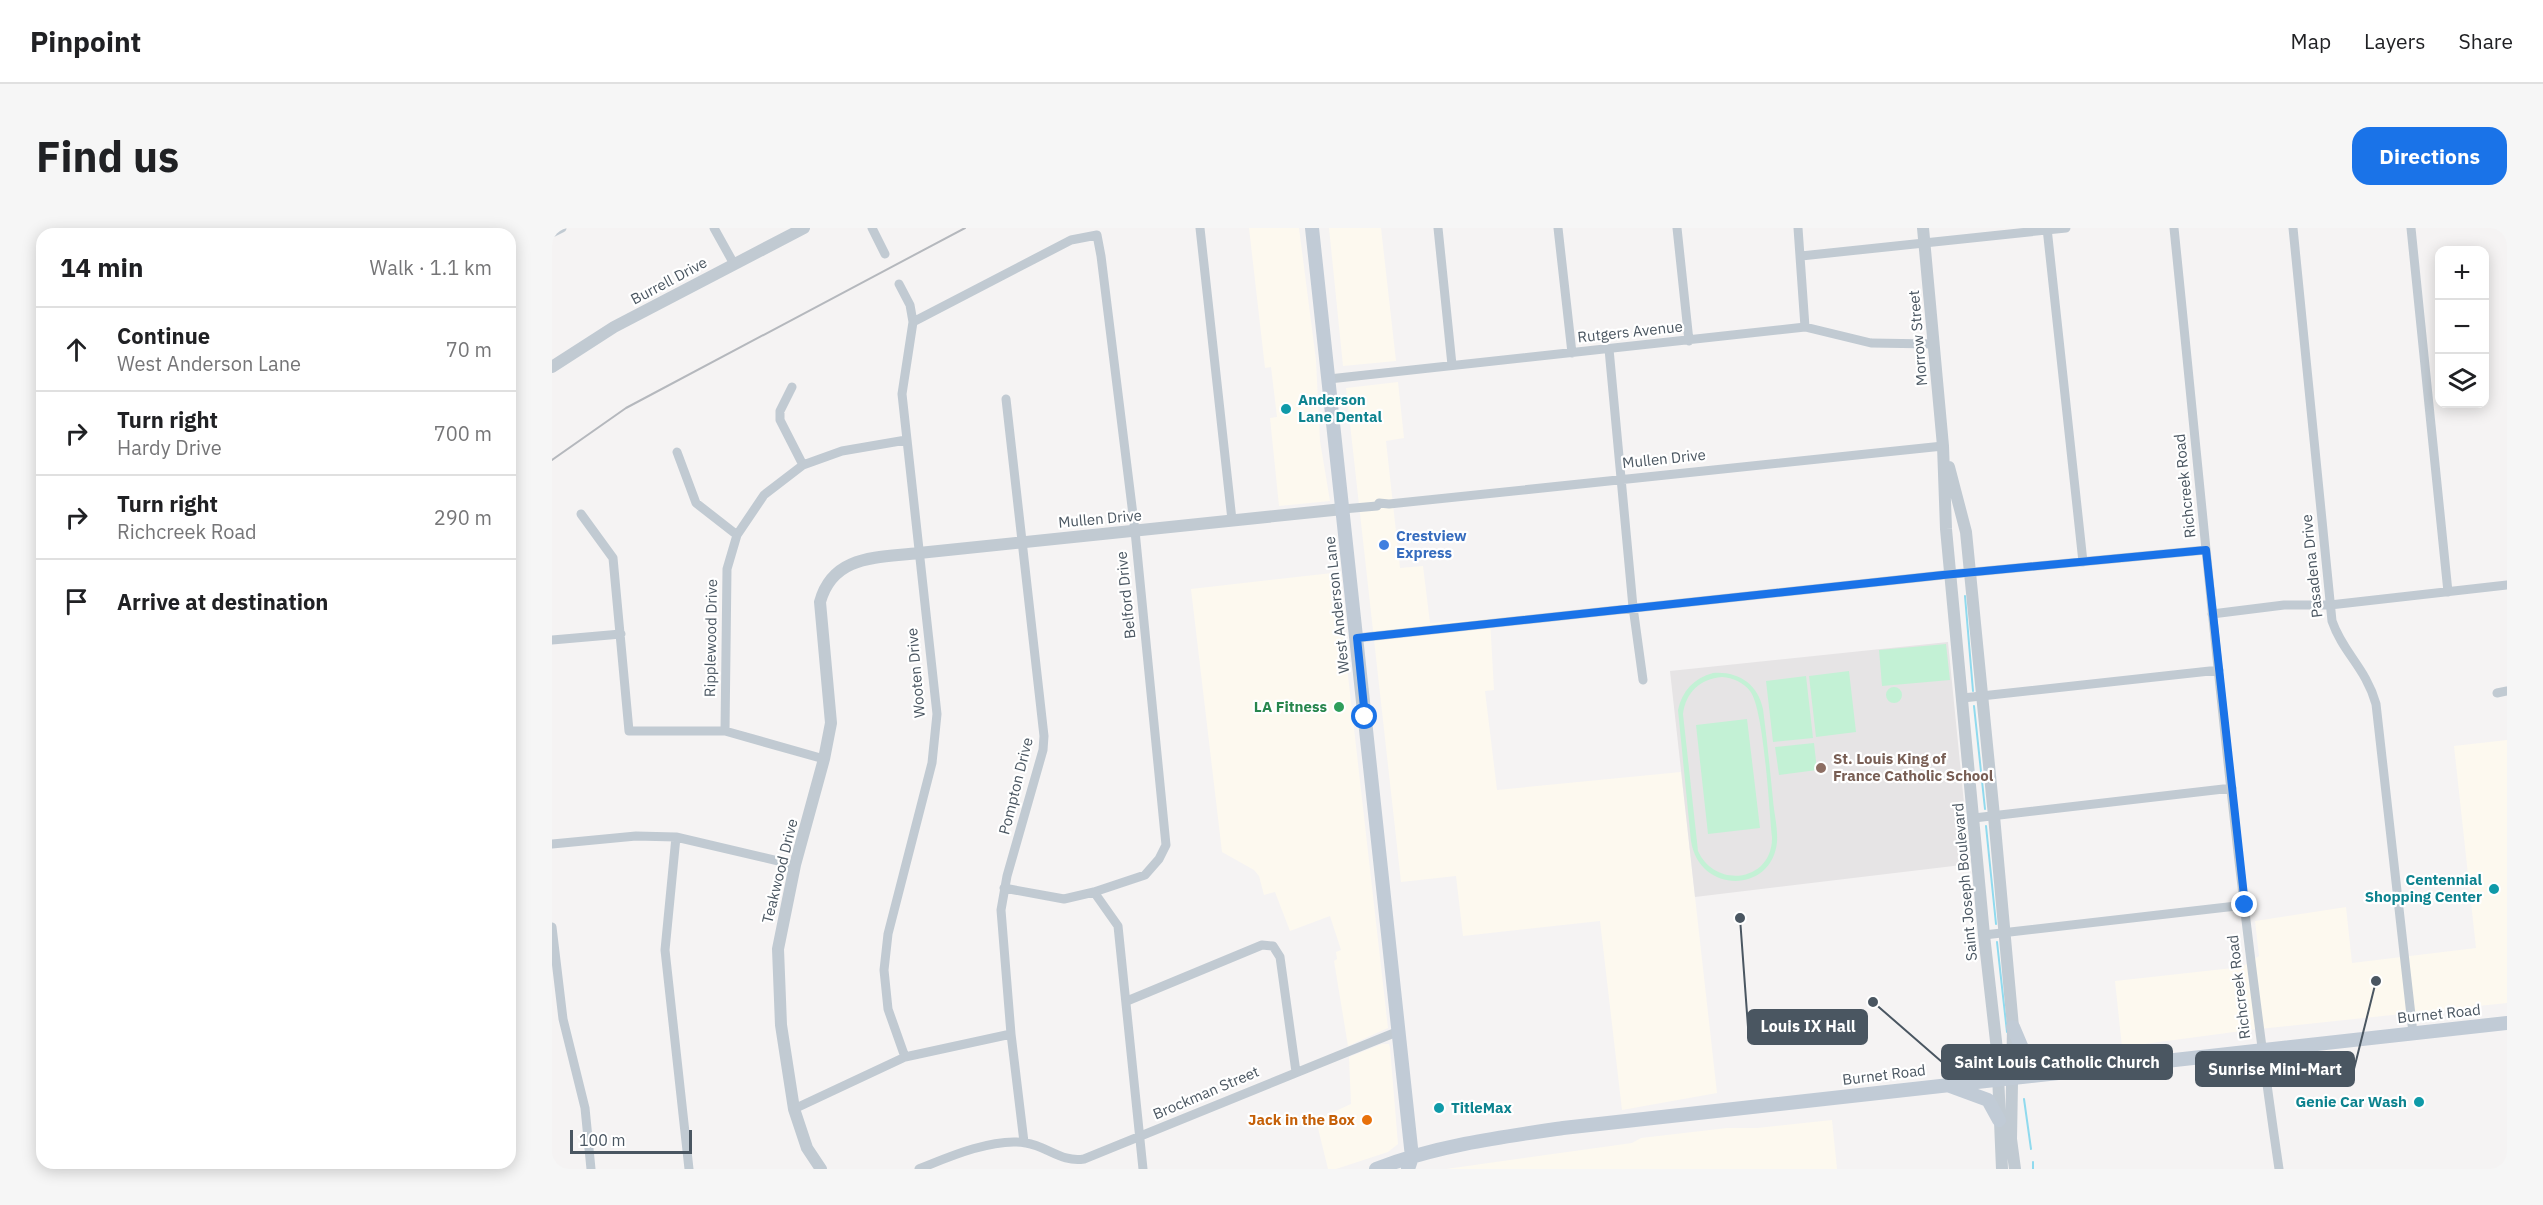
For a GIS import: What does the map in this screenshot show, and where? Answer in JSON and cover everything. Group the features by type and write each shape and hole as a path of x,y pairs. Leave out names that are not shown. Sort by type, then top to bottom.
{"main road":[{"name":"West Anderson Lane","path":"1312,228 1413,1165"},
{"name":"Burnet Road","path":"1376,1169 1413,1165 1504,1137 1563,1128 2507,1023"},
{"path":"2013,1027 2028,1062 2040,1075"},
{"path":"1945,1085 1988,1100 1999,1120"}],"street":[{"path":"552,233 562,228"},
{"path":"714,228 734,264"},
{"name":"Burrell Drive","path":"552,367 614,327 804,228"},
{"path":"872,228 885,254"},
{"path":"1200,228 1232,520"},
{"path":"1438,228 1452,365"},
{"path":"1558,228 1572,353"},
{"path":"1677,228 1689,341"},
{"path":"1798,228 1805,327"},
{"name":"Morrow Street","path":"1923,228 1943,446 1946,529 1951,574"},
{"path":"1801,255 2066,228"},
{"name":"Richcreek Road","path":"2174,228 2212,614 2262,1051 2279,1169"},
{"name":"Pasadena Drive","path":"2293,228 2330,605 2336,631 2363,670 2376,704 2413,1033"},
{"path":"2412,228 2448,592"},
{"path":"2047,229 2083,562"},
{"name":"Belford Drive","path":"913,322 1071,240 1097,235 1135,531 1166,845 1159,859 1145,874 1094,892"},
{"name":"Wooten Drive","path":"899,284 910,305 913,322 902,394 937,714 932,763 888,934 884,970 888,1009 905,1057"},
{"name":"Rutgers Avenue","path":"1329,379 1805,327 1871,343 1933,344"},
{"path":"1609,349 1633,607 1643,680"},
{"path":"792,387 780,411 780,420 803,465"},
{"name":"Pompton Drive","path":"1006,399 1044,736 1043,750 1004,888 1001,910 1011,1034 1024,1142"},
{"name":"Ripplewood Drive","path":"725,730 727,569 737,535 764,495 803,465 842,451 906,441"},
{"name":"Mullen Drive","path":"831,578 842,568 855,562 1022,540 1135,531 1377,506 1379,503 1386,502 1389,504 1943,446"},
{"name":"Morrow Street","path":"1943,446 1966,532 1971,572"},
{"path":"677,453 696,503 737,535"},
{"path":"581,514 613,558 630,731 725,730 824,759"},
{"path":"1357,638 1951,574 2206,550"},
{"path":"1971,572 2013,1027 2011,1139 2015,1169"},
{"name":"Saint Joseph Boulevard","path":"1951,574 1984,935 1997,1050 2002,1169"},
{"name":"Teakwood Drive","path":"821,1169 807,1148 794,1109 781,1025 778,949 795,865 824,759 831,723 820,602 831,578"},
{"path":"2212,614 2284,605 2330,605 2507,585"},
{"path":"552,640 621,634"},
{"path":"1963,698 2219,670"},
{"path":"1974,818 2232,788"},
{"path":"552,844 636,836 676,837 795,865"},
{"path":"676,837 665,950 688,1169"},
{"path":"1004,888 1064,899 1094,892 1118,926 1143,1169"},
{"path":"1984,935 2245,905"},
{"path":"552,927 562,1019 585,1108 591,1169"},
{"path":"1127,1001 1262,945 1273,946 1280,957 1296,1072"},
{"name":"Brockman Street","path":"1024,1142 1075,1161 1399,1031"},
{"path":"794,1109 905,1057 1011,1034"},
{"path":"919,1169 975,1147 1024,1142"}],"shaded area":[{"path":"1249,228 1299,228 1316,360 1320,441 1330,501 1279,506 1270,418 1277,417 1271,367 1265,368"},
{"path":"1329,228 1381,228 1396,361 1343,366"},
{"path":"1398,382 1404,438 1386,441 1400,568 1423,566 1430,623 1490,619 1494,690 1485,691 1497,790 1681,772 1717,1093 1622,1110 1600,921 1463,936 1456,876 1401,882 1346,388"},
{"path":"1341,572 1345,649 1388,1028 1348,1046 1334,961 1337,959 1336,952 1341,950 1330,916 1290,931 1275,892 1264,895 1259,876 1254,870 1222,852 1191,589"},
{"name":"St. Louis King of France Catholic School","path":"1948,642 1970,864 1695,897 1670,671"},
{"path":"2507,740 2507,1003 2249,1030 2122,1047 2115,981 2242,967 2259,956 2255,921 2346,907 2352,963 2476,948 2454,746"},
{"path":"1382,1044 1389,1044 1390,1048 1398,1144 1388,1152 1336,1169 1328,1169 1316,1120 1351,1104 1349,1057"},
{"path":"1832,1120 1837,1169 1446,1169 1632,1143 1641,1138 1727,1128 1757,1128"}],"green space":[{"path":"1946,644 1950,680 1882,686 1879,650"},
{"path":"1849,671 1856,732 1816,737 1809,676"},
{"path":"1731,674 1746,681 1757,693 1763,709 1777,842 1772,859 1763,871 1750,879 1735,881 1720,878 1707,871 1697,858 1691,841 1678,710 1682,697 1690,686 1706,675","holes":["1714,678 1726,678 1744,685 1755,701 1762,738 1772,837 1770,852 1763,863 1754,871 1742,875 1730,875 1717,871 1706,863 1698,851 1683,714 1687,699 1695,688"]},
{"path":"1806,676 1813,738 1773,742 1766,681"},
{"path":"1894,687 1900,689 1902,695 1900,701 1894,703 1888,701 1886,695 1888,689"},
{"path":"1747,719 1760,828 1708,834 1696,725"},
{"path":"1814,743 1817,770 1779,775 1775,747"}],"waterway":[{"path":"1965,596 1973,691"},
{"path":"1974,706 1985,809"},
{"path":"1986,826 1996,924"},
{"path":"1997,942 2007,1032"},
{"path":"2024,1099 2031,1149"},
{"path":"2033,1162 2033,1169"}],"railway":[{"path":"552,460 626,408 965,228"}],"place":[{"name":"Anderson Lane Dental","path":"1286,409"},
{"name":"Crestview Express","path":"1384,545"},
{"name":"LA Fitness","path":"1339,707"},
{"name":"St. Louis King of France Catholic School","path":"1821,768"},
{"name":"Centennial Shopping Center","path":"2494,889"},
{"name":"Louis IX Hall","path":"1740,918"},
{"name":"Sunrise Mini-Mart","path":"2376,981"},
{"name":"Saint Louis Catholic Church","path":"1873,1002"},
{"name":"Genie Car Wash","path":"2419,1102"},
{"name":"TitleMax","path":"1439,1108"},
{"name":"Jack in the Box","path":"1367,1120"}],"route":[{"path":"1365,717 1357,638 1633,607 2206,550 2245,905"}]}
